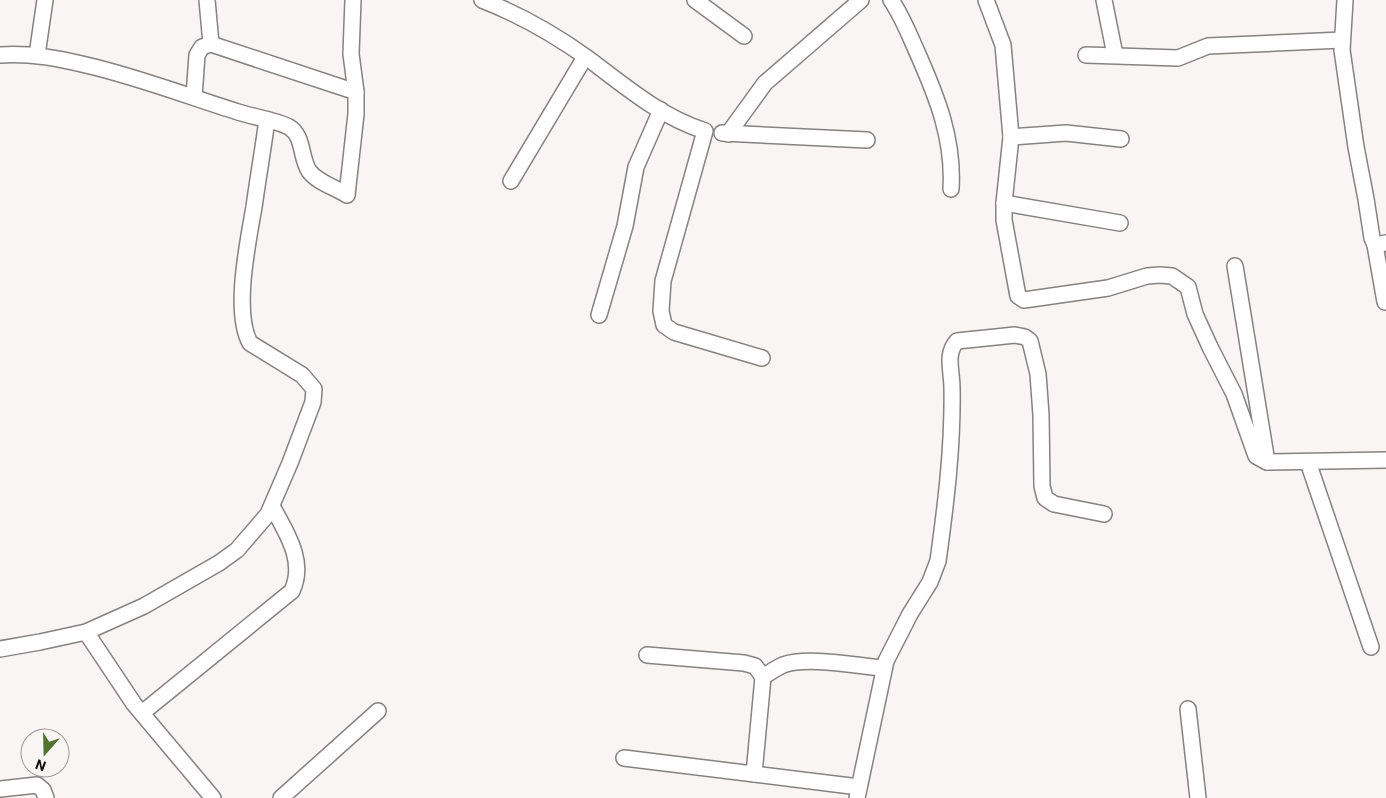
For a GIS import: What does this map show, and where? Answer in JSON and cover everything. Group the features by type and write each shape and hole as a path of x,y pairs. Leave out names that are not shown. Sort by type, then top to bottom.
{"street":[{"path":"37,55 46,0"},
{"path":"207,0 211,44"},
{"path":"0,56 37,55 141,79 287,126 297,135 304,160 310,171 317,178 347,195 356,114 356,92 351,54 353,0"},
{"path":"482,0 496,5 541,29 683,124 706,131 728,134 868,140"},
{"path":"695,0 744,36"},
{"path":"728,134 765,82 861,0"},
{"path":"891,0 900,12 932,86 945,124 952,166 951,189"},
{"path":"986,0 1003,45 1011,137 1004,220 1018,296 1024,300 1108,288 1148,276 1172,276 1188,287 1195,314 1234,394 1256,456 1267,462 1386,460"},
{"path":"1104,0 1115,55"},
{"path":"1346,0 1342,40 1356,147 1372,238 1381,244 1385,302"},
{"path":"1086,55 1178,58 1208,46 1342,40"},
{"path":"194,97 197,55 202,47 211,44 356,92"},
{"path":"511,181 585,57"},
{"path":"599,315 625,226 636,167 661,110"},
{"path":"0,649 86,632 144,606 237,550 268,514 313,402 314,389 302,375 250,343 243,323 243,285 267,120"},
{"path":"706,131 663,281 661,311 664,325 674,332 762,358"},
{"path":"1011,137 1066,133 1121,140"},
{"path":"1004,203 1120,223"},
{"path":"1235,266 1267,462"},
{"path":"624,758 754,774 858,792 886,661 910,614 932,577 938,561 952,424 952,379 949,357 951,348 957,341 1015,335 1030,341 1038,374 1041,415 1042,486 1045,498 1054,504 1104,514"},
{"path":"1308,462 1371,647"},
{"path":"142,713 292,591 296,581 295,552 272,506"},
{"path":"86,632 134,704 213,798"},
{"path":"647,656 744,663 755,666 763,677 754,774"},
{"path":"763,677 781,666 793,662 824,662 884,668"},
{"path":"1188,709 1198,798"},
{"path":"281,798 378,711"},
{"path":"0,789 37,785 43,790 46,798"}]}
